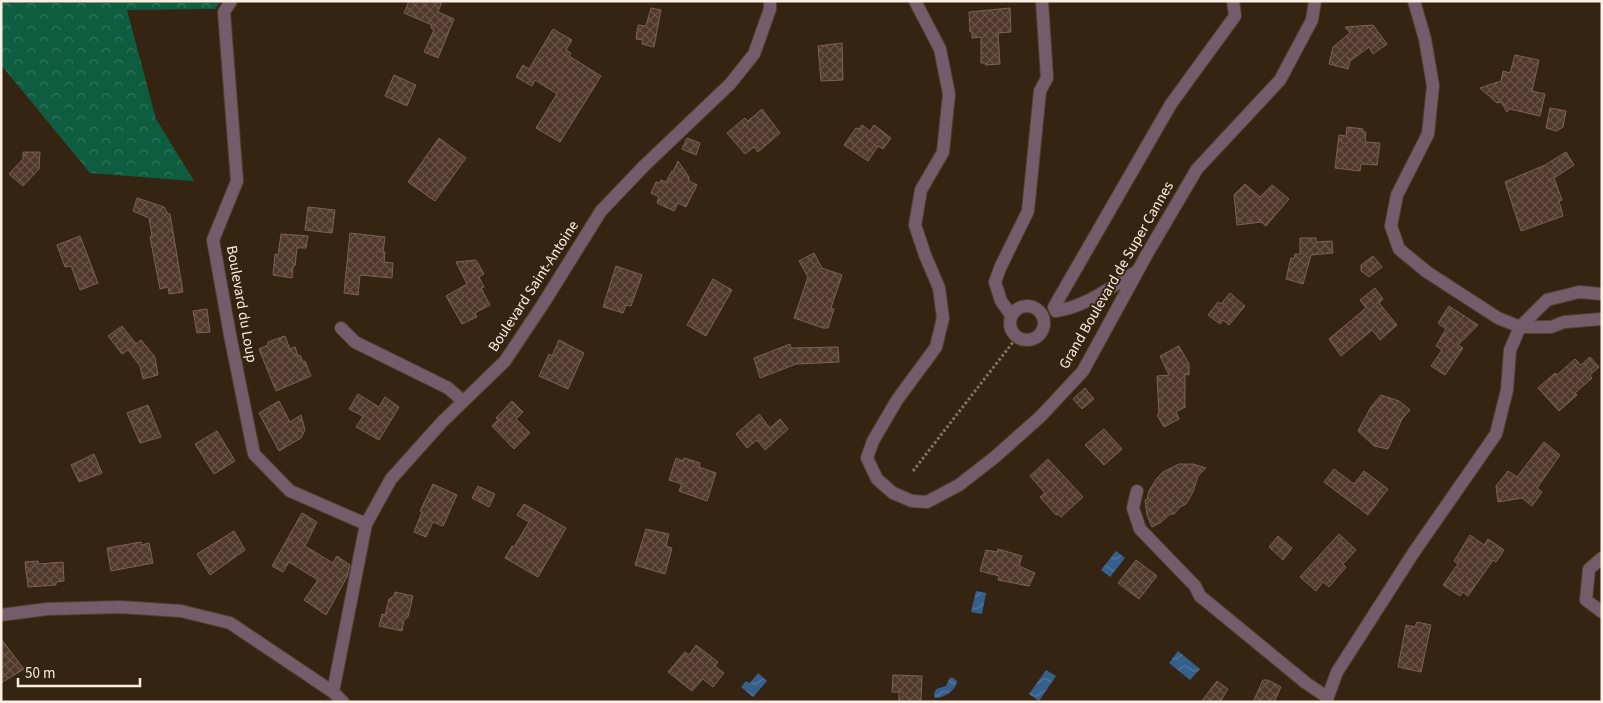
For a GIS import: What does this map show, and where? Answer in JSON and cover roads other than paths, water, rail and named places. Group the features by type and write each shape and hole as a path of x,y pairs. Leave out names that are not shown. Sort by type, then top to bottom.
{"street":[{"name":"Boulevard du Loup","path":"231,1 224,12 237,181 213,240 254,454 290,491 366,524"},
{"name":"Boulevard Saint-Antoine","path":"332,692 366,524 391,479 442,422 504,361 543,304 601,211 644,166 730,84 754,54 770,9 770,1"},
{"name":"Grand Boulevard de Super Cannes","path":"915,1 940,49 949,94 943,152 921,190 914,224 939,288 943,318 936,347 897,400 873,441 867,458 877,478 893,493 912,501 927,502 958,485 996,457 1041,416 1082,370 1197,169 1280,80 1312,20 1315,1"},
{"path":"1011,315 1020,307 1032,306 1042,313 1045,325 1040,336 1029,341 1017,338 1010,328 1011,315 1001,301 994,282 1028,211 1040,91 1047,78 1042,1"},
{"path":"1056,311 1054,307 1171,104 1235,16 1233,1"},
{"path":"1414,1 1425,39 1433,86 1428,134 1397,195 1391,226 1399,249 1427,272 1498,318 1520,327 1551,327 1564,322 1602,319"},
{"path":"1043,319 1056,311 1067,310 1103,292 1138,271"},
{"path":"1137,491 1133,508 1140,529 1195,586 1200,596 1326,700 1342,664 1414,552 1496,434 1507,390 1510,350 1520,327 1547,300 1579,292 1602,294"},
{"path":"341,328 355,342 448,388 463,401"},
{"path":"1602,558 1589,569 1586,600 1602,612"},
{"path":"1,615 47,609 120,607 181,611 230,623 332,692 343,702"}],"water":[{"path":"1116,551 1125,558 1110,577 1101,570"},
{"path":"976,591 986,593 982,614 971,612"},
{"path":"1178,651 1200,669 1190,680 1169,663"},
{"path":"1046,670 1056,676 1039,701 1029,694"},
{"path":"758,673 767,681 753,697 741,687 746,681 750,683"},
{"path":"952,677 957,681 952,691 935,698 936,689 946,686"}]}
